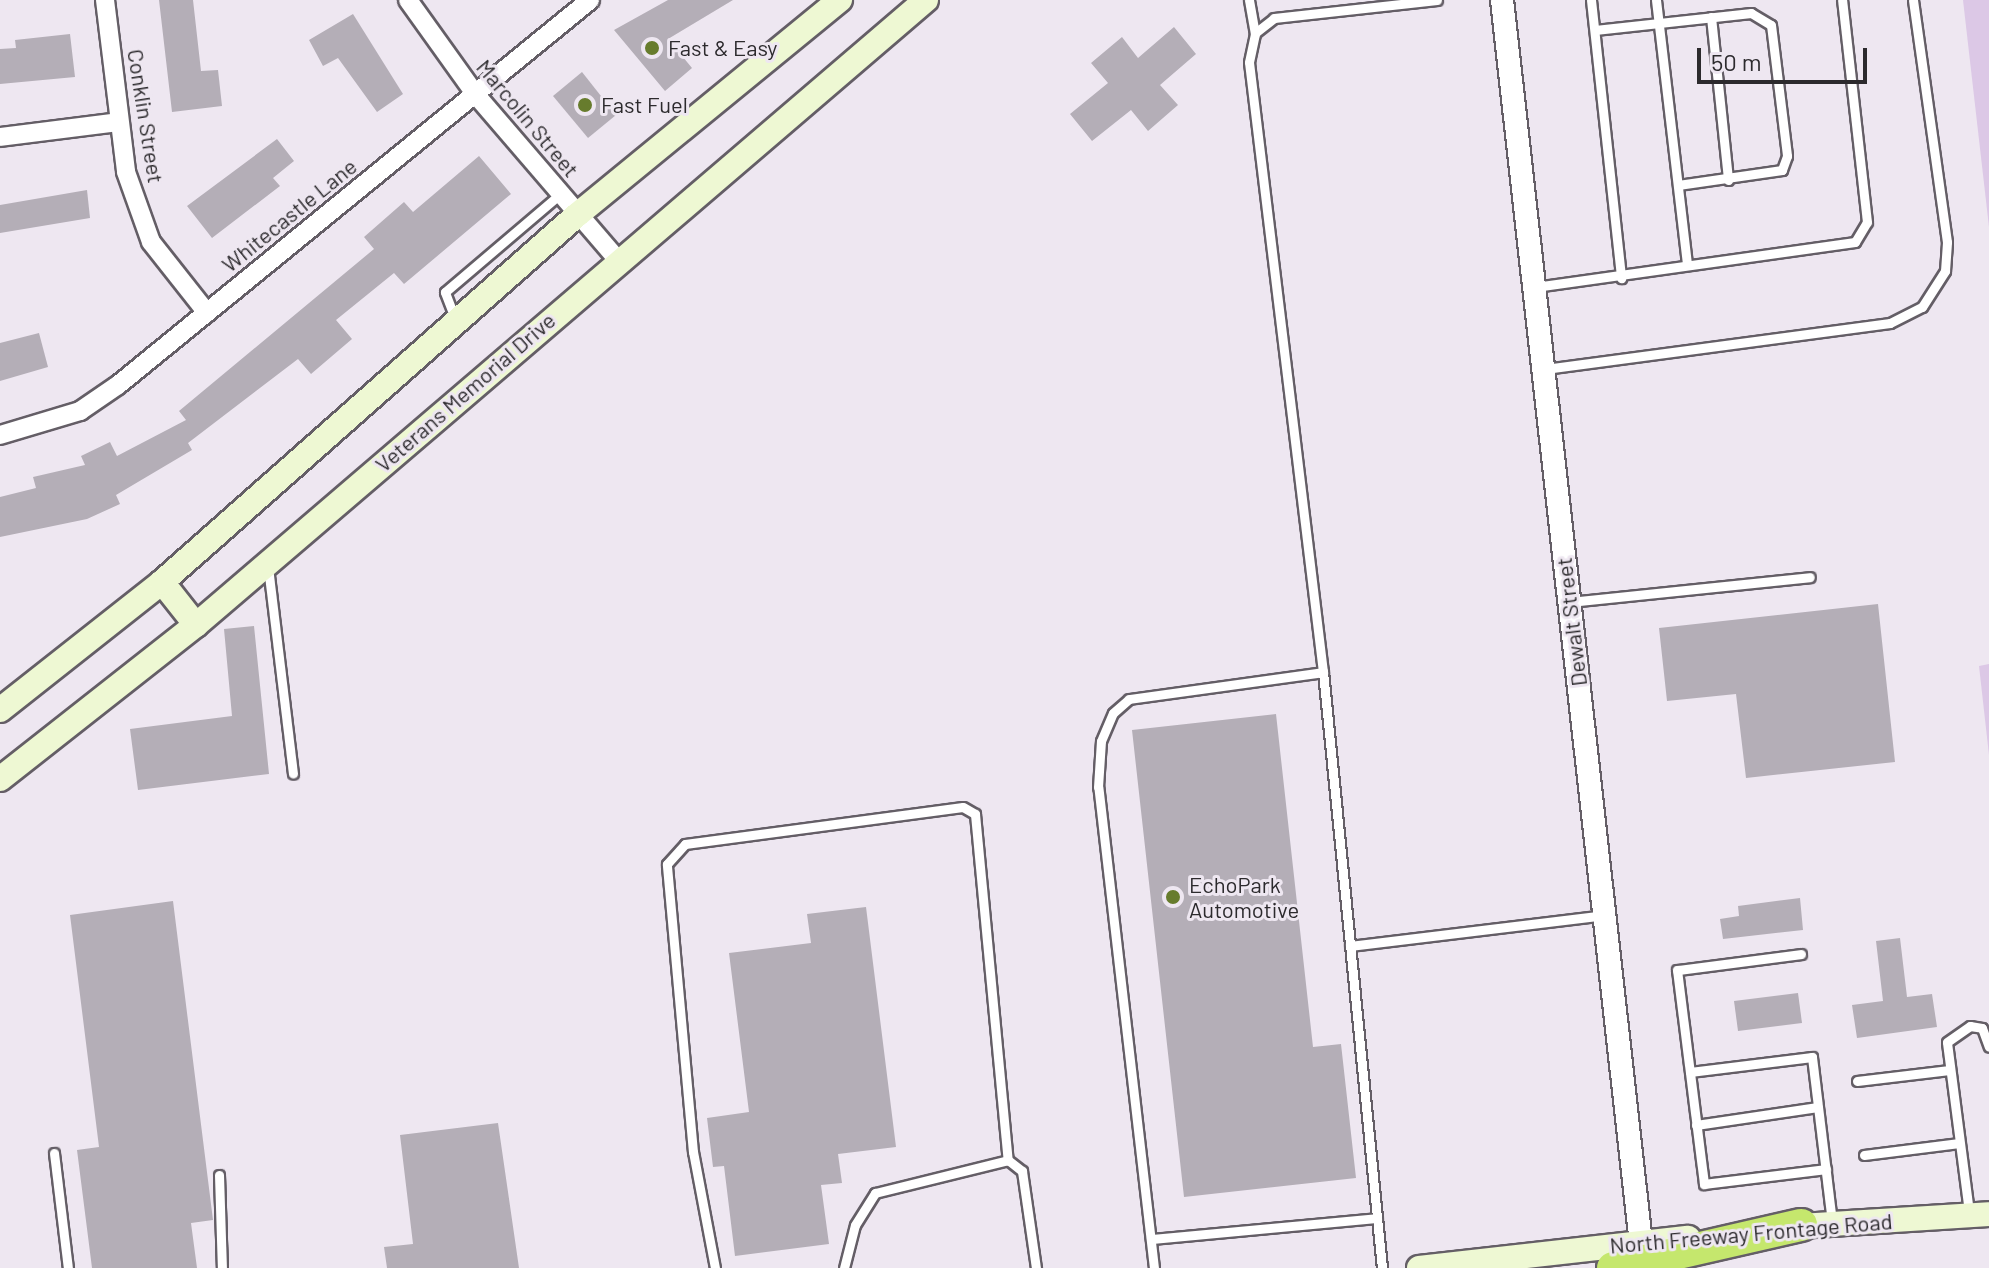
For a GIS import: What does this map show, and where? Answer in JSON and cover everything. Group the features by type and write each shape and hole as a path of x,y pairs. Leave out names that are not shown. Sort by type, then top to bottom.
{"highway":[{"path":"1613,1268 1817,1224"}],"main road":[{"path":"0,710 162,582 577,215 840,0"},
{"name":"Veterans Memorial Drive","path":"0,779 196,625 618,260 926,0"},
{"path":"162,582 196,625"},
{"name":"North Freeway Frontage Road","path":"1419,1268 1817,1224 1980,1215"}],"street":[{"name":"Conklin Street","path":"105,0 126,172 151,242 207,313"},
{"name":"Marcolin Street","path":"408,0 476,95 618,260"},
{"name":"Whitecastle Lane","path":"0,435 80,411 207,313 590,0"},
{"name":"Dewalt Street","path":"1502,0 1641,1244"},
{"path":"0,137 119,122"}],"lane":[{"path":"1249,0 1255,33 1251,77 1323,672 1382,1268"},
{"path":"1255,33 1274,18 1437,0"},
{"path":"1591,0 1621,278"},
{"path":"1656,0 1687,264"},
{"path":"1532,287 1621,278 1687,264 1842,246 1863,234 1867,222 1842,0"},
{"path":"1542,370 1890,323 1922,307 1945,271 1947,242 1913,0"},
{"path":"1595,30 1751,13 1771,25 1787,156 1770,176 1678,185"},
{"path":"1711,17 1728,180"},
{"path":"457,322 445,292 560,194"},
{"path":"267,564 293,773"},
{"path":"1569,602 1810,577"},
{"path":"1154,1268 1098,787 1101,741 1113,713 1129,699 1323,672"},
{"path":"715,1268 693,1152 667,864 685,844 963,807 975,814 1008,1160 1022,1171 1036,1268"},
{"path":"1350,946 1605,915"},
{"path":"1801,954 1677,970 1704,1184 1826,1169"},
{"path":"1980,1215 1959,1143 1947,1042 1958,1029 1982,1028 1989,1047"},
{"path":"1690,1072 1812,1057 1826,1169 1817,1224"},
{"path":"1857,1081 1949,1070"},
{"path":"1696,1125 1818,1107"},
{"path":"1864,1155 1959,1143"},
{"path":"54,1153 68,1268"},
{"path":"844,1268 855,1225 875,1193 1008,1160"},
{"path":"219,1175 222,1268"},
{"path":"1151,1239 1377,1218"}],"shaded area":[{"path":"1963,0 1989,0 1989,227"},
{"path":"1989,664 1989,755 1979,666"}],"building":[{"path":"159,0 193,0 201,71 218,70 222,106 172,112"},
{"name":"Fast & Easy","path":"668,0 733,0 668,39 692,68 665,91 614,30"},
{"path":"353,14 403,94 377,112 338,58 323,66 309,40"},
{"path":"1174,27 1196,54 1160,85 1178,105 1148,131 1131,110 1092,141 1070,114 1108,83 1091,63 1122,37 1138,58"},
{"path":"70,34 75,77 0,84 0,49 16,48 15,40"},
{"name":"Fast Fuel","path":"582,72 616,115 588,138 553,96"},
{"path":"277,139 294,161 273,178 280,186 212,238 187,206"},
{"path":"479,156 511,194 404,284 394,273 336,320 352,339 311,374 298,359 188,443 192,450 116,495 120,504 87,519 0,537 0,497 36,488 33,477 85,465 81,456 110,442 117,456 186,420 179,411 374,249 364,237 404,202 413,212"},
{"path":"87,190 90,218 0,233 0,205"},
{"path":"39,333 48,367 0,381 0,343"},
{"path":"1878,604 1895,762 1746,778 1736,694 1667,701 1659,628"},
{"path":"254,626 269,774 138,790 130,729 232,716 224,629"},
{"path":"1276,714 1313,1047 1341,1044 1356,1178 1184,1197 1132,730"},
{"path":"1800,898 1803,930 1723,939 1720,919 1739,916 1738,906"},
{"path":"173,901 213,1220 191,1223 197,1268 92,1268 77,1150 99,1147 70,915"},
{"path":"866,907 896,1147 838,1154 842,1183 821,1185 829,1244 735,1256 724,1166 713,1167 707,1118 749,1112 729,953 811,943 807,914"},
{"path":"1900,938 1907,997 1932,994 1937,1027 1857,1038 1852,1005 1883,1001 1876,941"},
{"path":"1798,993 1802,1023 1738,1031 1734,1001"},
{"path":"498,1123 519,1268 387,1268 384,1247 413,1244 400,1135"}],"place":[{"name":"Fast & Easy","path":"652,48"},
{"name":"Fast Fuel","path":"585,105"},
{"name":"EchoPark Automotive","path":"1173,897"}]}
